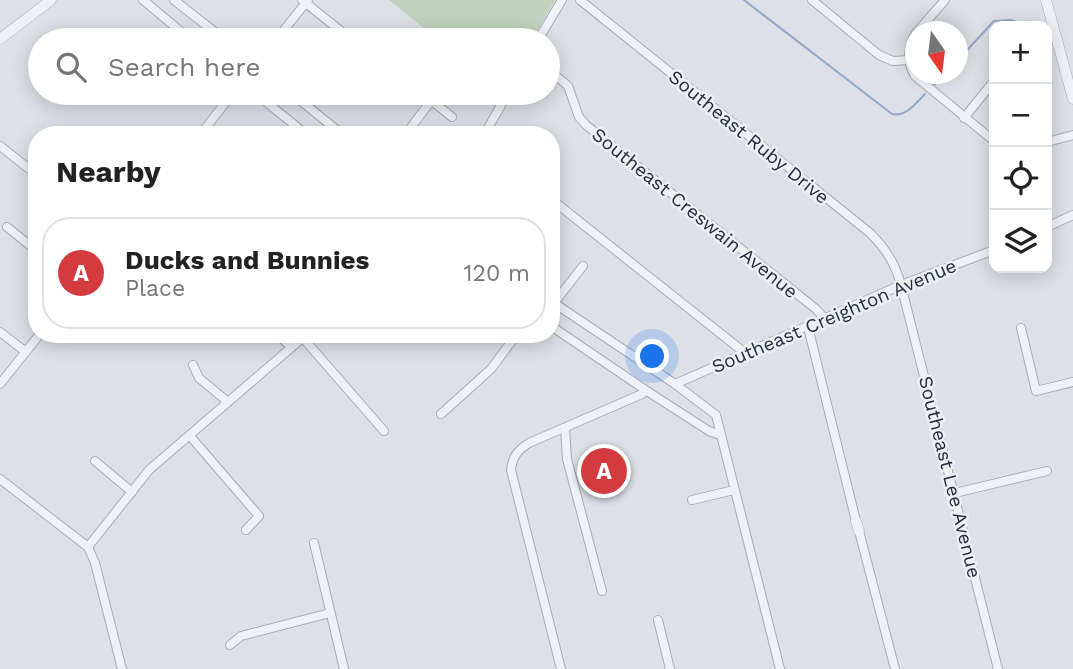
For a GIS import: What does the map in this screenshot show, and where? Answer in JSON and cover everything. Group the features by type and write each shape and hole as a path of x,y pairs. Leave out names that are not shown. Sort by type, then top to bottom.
{"street":[{"path":"0,39 51,0"},
{"path":"143,0 177,28"},
{"path":"174,0 210,28"},
{"path":"545,28 562,0"},
{"name":"Southeast Ruby Drive","path":"580,0 870,233 894,262 901,285"},
{"path":"811,0 879,55 893,61 905,60"},
{"path":"926,21 945,0"},
{"path":"1046,0 1073,99"},
{"path":"285,28 305,1 338,28"},
{"name":"Southeast Creswain Avenue","path":"560,79 568,86 579,117 586,125 825,319"},
{"path":"922,84 989,137"},
{"path":"964,118 992,84"},
{"path":"207,126 224,105"},
{"path":"270,105 296,126"},
{"path":"306,105 332,126"},
{"path":"412,126 428,105"},
{"path":"436,105 452,117"},
{"path":"489,126 501,105"},
{"path":"1052,141 1073,135"},
{"path":"0,146 28,167"},
{"path":"560,206 745,353"},
{"path":"1052,225 1073,215"},
{"path":"6,227 28,244"},
{"name":"Southeast Creighton Avenue","path":"675,384 901,285 989,252"},
{"path":"560,294 583,266"},
{"name":"Southeast Lee Avenue","path":"901,285 998,669"},
{"path":"560,307 716,415 780,669"},
{"path":"807,327 895,669"},
{"path":"1021,328 1036,391 1073,382"},
{"path":"0,332 26,352"},
{"path":"560,332 645,390 709,431 720,435"},
{"path":"0,384 33,343"},
{"path":"287,343 292,347"},
{"path":"88,547 149,470 297,343"},
{"path":"311,343 384,431"},
{"path":"441,414 491,369 510,343"},
{"path":"192,365 199,378 228,402"},
{"path":"561,669 511,470 513,460 529,443 619,405 645,390"},
{"path":"565,428 567,458 601,591"},
{"path":"190,436 260,516 246,530"},
{"path":"95,461 132,492"},
{"path":"955,493 1047,471"},
{"path":"0,479 88,547 95,563 122,669"},
{"path":"692,500 734,490"},
{"path":"314,543 344,669"},
{"path":"230,645 241,636 330,613"},
{"path":"658,620 670,669"}],"green space":[{"path":"389,0 555,0 539,28 424,28"}],"waterway":[{"path":"744,0 892,114 906,112 925,94"},
{"path":"994,21 1014,21"},
{"path":"968,49 989,26"}],"place":[{"name":"Ducks and Bunnies","path":"604,471"}]}
